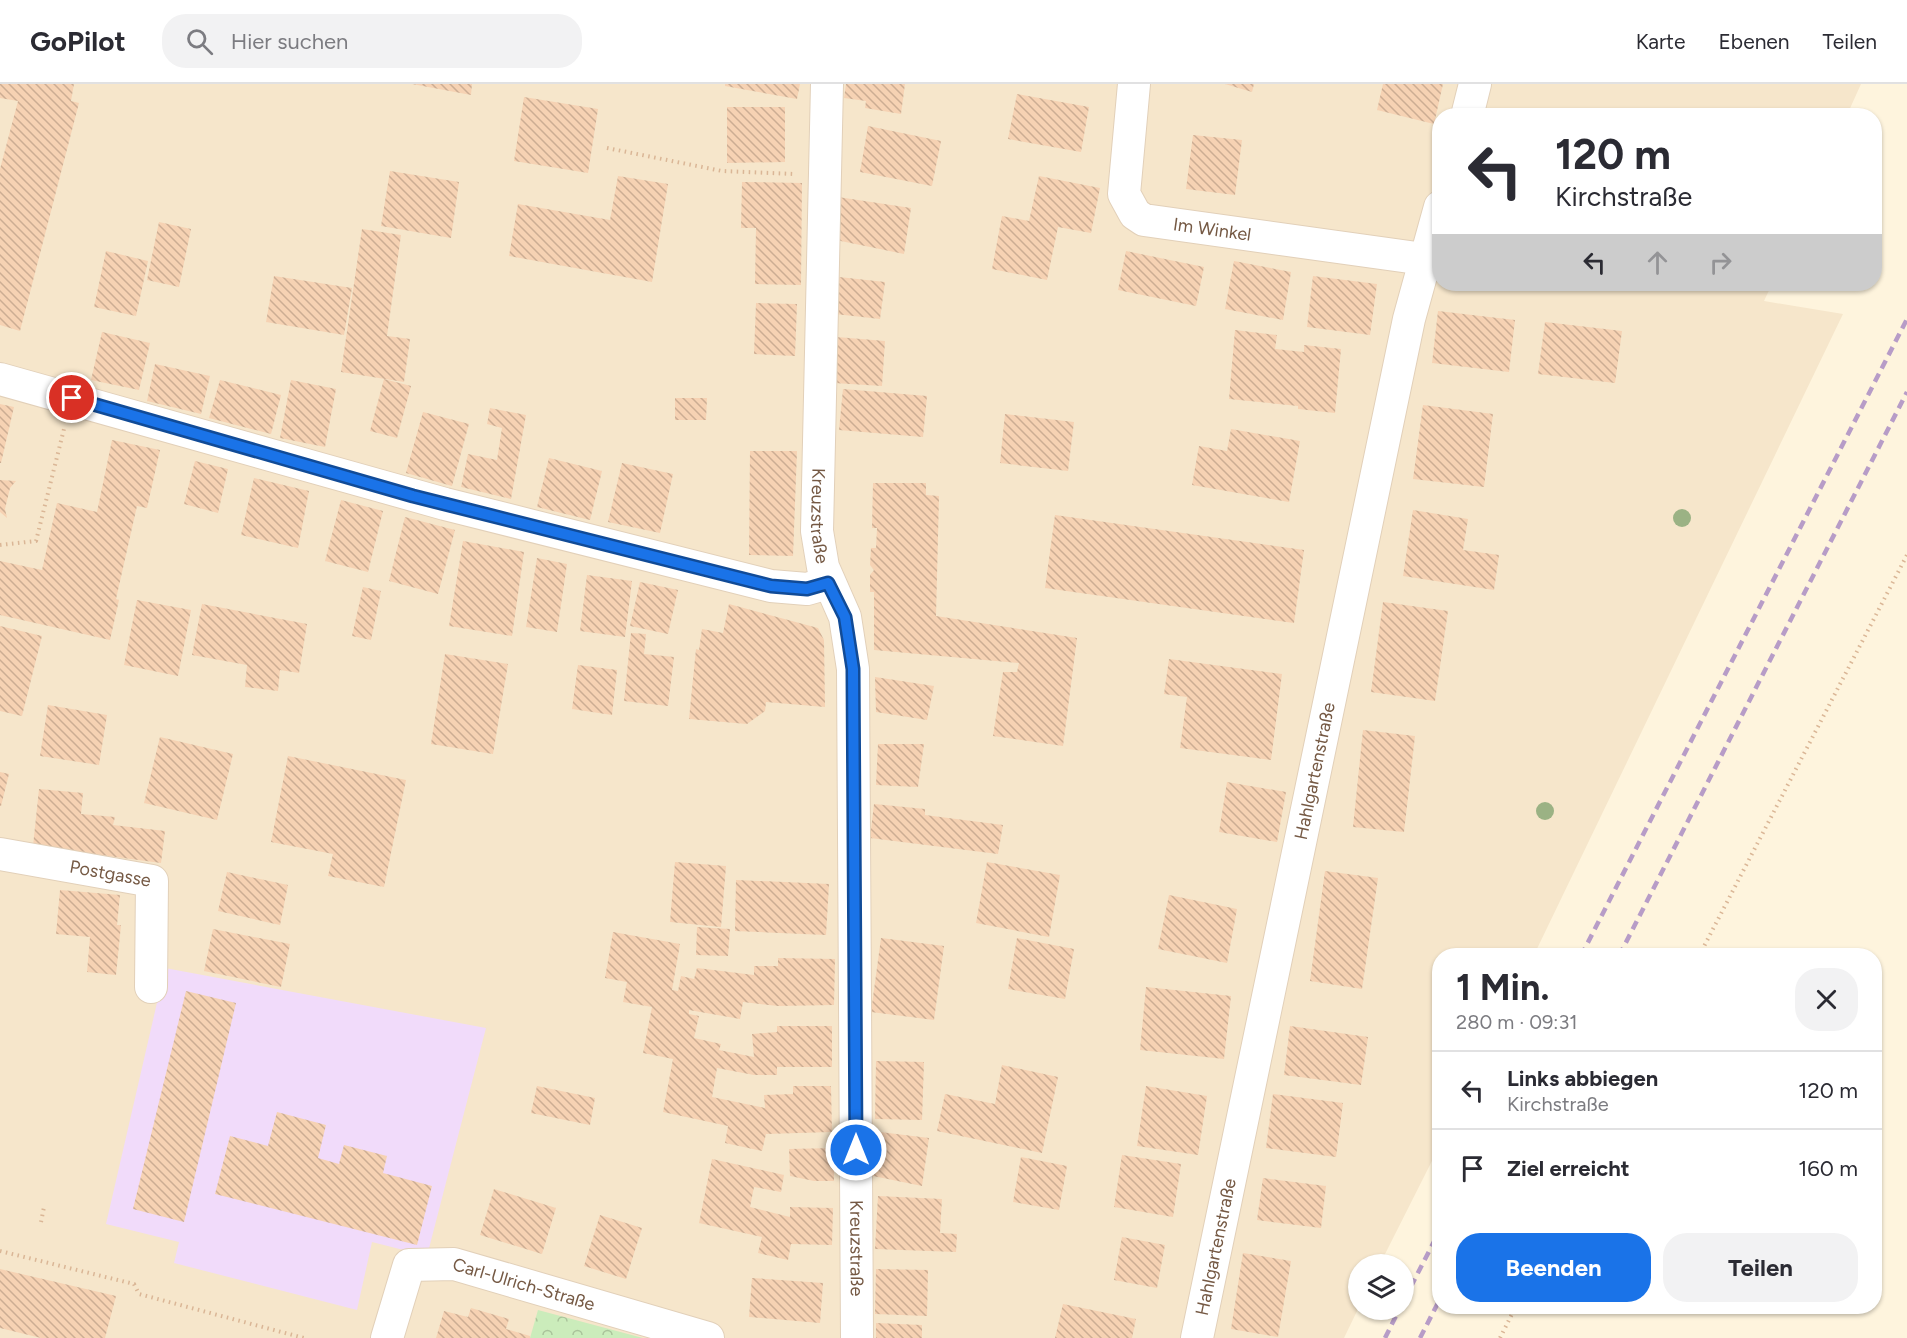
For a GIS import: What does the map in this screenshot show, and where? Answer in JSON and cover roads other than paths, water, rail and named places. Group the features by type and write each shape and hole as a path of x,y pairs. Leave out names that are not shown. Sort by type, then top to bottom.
{"street":[{"name":"Kreuzstraße","path":"827,84 817,531 828,583 845,617 853,669 857,1338"},
{"name":"Im Winkel","path":"1134,84 1124,194 1135,214 1144,220 1424,259"},
{"path":"1469,108 1475,84"},
{"name":"Hahlgartenstraße","path":"1197,1338 1409,319 1432,233"},
{"path":"0,379 426,499 759,583 795,589 828,583"},
{"name":"Postgasse","path":"0,854 152,881 151,987"},
{"name":"Carl-Ulrich-Straße","path":"387,1338 409,1265 454,1264 708,1338"}],"railway":[{"path":"1585,948 1907,319"},
{"path":"1623,948 1907,392"},
{"path":"1414,1281 1432,1246"},
{"path":"1420,1338 1432,1314"},
{"path":"1385,1338 1394,1320"}]}
